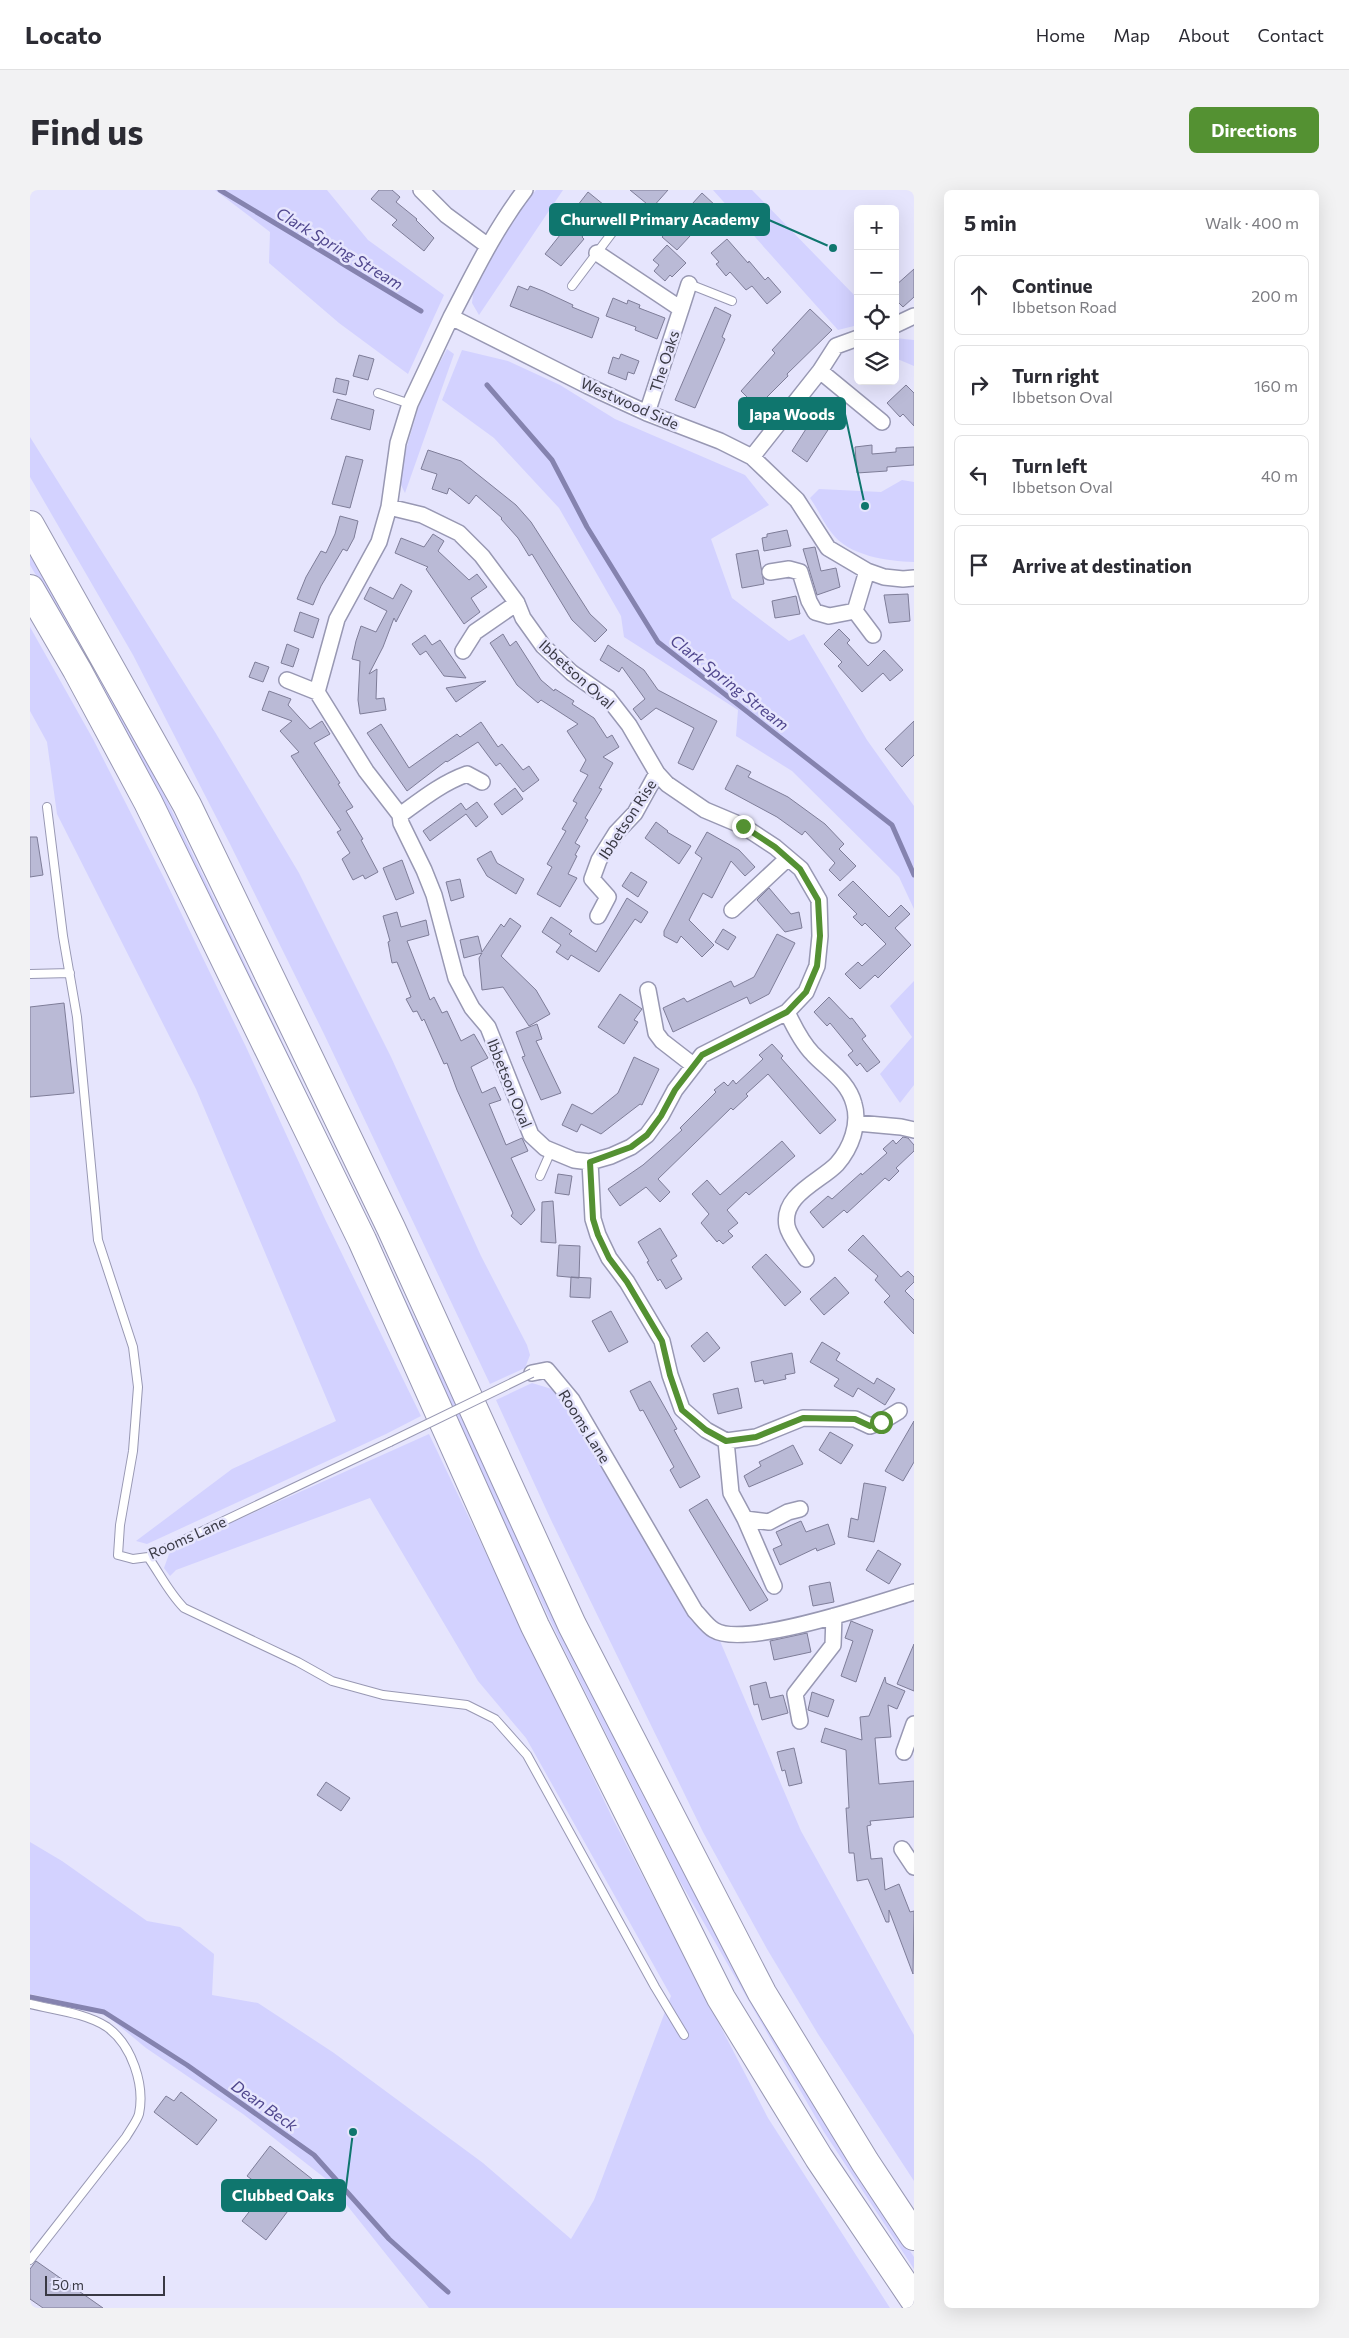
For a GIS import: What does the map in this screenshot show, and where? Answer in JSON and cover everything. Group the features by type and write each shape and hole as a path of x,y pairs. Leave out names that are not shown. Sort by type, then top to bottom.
{"highway":[{"path":"30,525 187,805 391,1228 572,1625 762,1993 865,2162 914,2236"},
{"path":"30,589 77,670 152,811 362,1240 535,1626 721,1998 819,2158 914,2299"}],"street":[{"path":"421,190 446,216 488,246"},
{"path":"286,680 317,692 337,619 379,542 389,507 398,442 410,404 451,317 488,246 511,208 525,190"},
{"name":"The Oaks","path":"597,253 681,309"},
{"name":"The Oaks","path":"647,413 689,284"},
{"path":"899,324 914,316"},
{"name":"Westwood Side","path":"451,317 588,386 647,413 720,441 752,457 797,500 828,548 867,571 884,577 903,580 914,578"},
{"path":"752,457 820,371 836,346 854,339"},
{"path":"820,371 882,422"},
{"name":"Ibbetson Oval","path":"317,692 366,771 400,815 401,823 434,895 456,978 472,1008 488,1026 531,1134 545,1148 574,1160 590,1162 631,1147 647,1135 693,1065 702,1055 787,1012 806,992 817,966 820,936 818,900 800,869 775,847 743,826 705,810 666,784 629,725 608,698 572,673 543,646 523,618 517,603 482,556 459,533 422,515 389,507"},
{"path":"770,572 789,569 800,572 809,601 816,612 829,616 855,611"},
{"path":"855,611 867,571"},
{"path":"463,650 475,632 517,603"},
{"path":"855,611 873,635"},
{"name":"Ibbetson Rise","path":"598,916 608,897 592,879 594,873 616,833 634,813 657,772"},
{"path":"400,815 435,789 454,778 467,774 482,782"},
{"path":"732,910 788,858"},
{"path":"648,990 656,1033 662,1041 693,1065"},
{"path":"787,1012 798,1034 813,1054 845,1085 854,1103 857,1123 850,1143 838,1163 809,1184 780,1219 806,1259"},
{"path":"857,1123 914,1130"},
{"path":"590,1162 593,1219 598,1235 609,1258 627,1282 662,1341 670,1375 682,1410 706,1430 726,1441 756,1437 803,1418 855,1419 870,1426 881,1422 899,1411"},
{"name":"Rooms Lane","path":"532,1373 547,1370 572,1400 696,1611 715,1631 732,1635 770,1632 834,1616 914,1592"},
{"path":"726,1441 731,1493 745,1519 774,1586"},
{"path":"745,1519 769,1522 788,1512 800,1509"},
{"path":"800,1721 795,1694 833,1645 834,1616"},
{"path":"904,1752 914,1724"},
{"path":"902,1849 914,1867"}],"lane":[{"path":"572,286 624,217"},
{"path":"689,284 732,301"},
{"path":"378,392 410,404"},
{"path":"30,974 70,974 47,807"},
{"name":"Rooms Lane","path":"70,974 77,1017 98,1240 133,1347 138,1387 133,1451 120,1525 118,1555 133,1559 148,1557 532,1373"},
{"path":"540,1176 551,1150"},
{"path":"148,1557 166,1583 171,1596 184,1608 298,1662 332,1681 383,1695 467,1705 495,1719 527,1754 655,1987 684,2035"},
{"path":"30,2004 89,2019 108,2028 122,2043 130,2057 139,2083 139,2115 126,2137 30,2260"}],"shaded area":[{"path":"215,190 327,190 368,240 444,295 408,374 339,323 269,263 270,232"},
{"path":"536,190 563,190 479,315 472,303 473,294 510,223"},
{"path":"713,190 752,190 854,295 854,326 838,330"},
{"path":"899,338 914,340 914,366 899,360"},
{"path":"447,349 454,354 405,493 399,481 403,460 421,398"},
{"path":"462,350 508,361 560,385 615,419 745,475 769,505 711,539 732,598 789,641 804,634 867,740 914,806 914,909 899,877 792,771 736,736 738,710 624,637 621,616 559,508 494,438 442,400"},
{"path":"30,437 215,732 299,873 391,1057 481,1256 527,1345 530,1355 525,1368 490,1384 324,1034 230,844 133,655 30,477"},
{"path":"902,480 914,482 914,562 869,556 847,547 831,532 810,498 819,489 881,492"},
{"path":"30,552 149,763 641,1792 709,1921 829,2128 914,2257 914,2269 824,2132 677,1876 561,1643 370,1237 83,656 30,565"},
{"path":"30,627 93,739 165,880 247,1049 324,1217 421,1416 147,1544 136,1541 232,1469 336,1421 196,1089 57,814 47,742 30,711"},
{"path":"914,981 914,1085 900,1103 880,1074 912,1037 890,1006"},
{"path":"532,1383 555,1390 699,1628 710,1637 720,1641 801,1831 914,2035 914,2181 818,2034 767,1949 703,1832 551,1520 496,1400"},
{"path":"429,1434 612,1817 768,2118 890,2308 429,2308 326,2179 243,2114 146,2048 111,2019 90,2007 30,1994 30,1842 62,1861 147,1921 180,1927 214,1954 212,1995 258,2003 334,2053 483,2163 571,2239 594,2200 671,1996 526,1738 478,1681 370,1498 176,1570 170,1576 164,1568 169,1554 184,1544"}],"building":[{"path":"379,190 392,190 400,197 396,202 417,219 434,238 424,251 392,225 397,220 371,199"},
{"path":"630,190 668,190 652,208"},
{"path":"588,192 604,205 587,226 589,228 582,237 584,239 561,266 545,254 560,235 557,232"},
{"path":"702,193 717,207 677,250 662,237"},
{"path":"727,239 765,280 768,277 781,292 767,304 752,286 746,290 730,272 726,276 716,264 719,262 711,253"},
{"path":"667,245 686,263 672,277 670,275 665,281 654,271 659,265 653,260"},
{"path":"914,269 914,297 903,307 899,303 899,282"},
{"path":"518,286 528,290 530,286 543,291 573,305 572,307 599,318 592,338 510,306"},
{"path":"613,298 627,304 628,300 640,305 639,308 665,318 657,339 635,330 636,327 606,316"},
{"path":"715,307 731,315 722,337 725,339 695,408 675,400"},
{"path":"810,309 832,330 787,374 788,376 763,401 759,397 753,403 741,391 775,353 772,350"},
{"path":"621,354 639,361 634,374 628,372 626,380 608,373 613,357 619,359"},
{"path":"359,355 374,359 368,380 353,376"},
{"path":"336,378 349,381 346,395 333,392"},
{"path":"906,385 914,393 914,426 903,414 900,417 887,403"},
{"path":"337,399 374,410 370,430 331,419"},
{"path":"825,399 841,410 807,462 792,451"},
{"path":"872,445 872,454 896,452 896,448 914,447 914,465 887,467 887,471 857,473 855,447"},
{"path":"428,450 461,461 516,505 531,522 590,614 607,630 595,642 572,620 532,554 529,556 502,518 476,495 469,504 449,488 447,494 432,489 437,474 421,469"},
{"path":"346,456 363,460 350,508 332,504"},
{"path":"340,516 358,521 354,538 347,551 343,549 321,586 313,605 297,599 306,577 321,551 326,553 335,534"},
{"path":"787,530 791,546 764,551 762,538 767,537 767,534"},
{"path":"433,534 444,541 438,551 469,580 477,574 487,587 471,598 480,612 464,624 426,569 428,567 395,553 401,538 424,547"},
{"path":"815,547 821,571 836,568 840,587 817,595 803,549"},
{"path":"758,550 764,584 742,588 736,554"},
{"path":"401,584 412,591 396,622 394,618 383,647 369,674 377,669 376,699 384,698 386,710 360,714 358,700 360,661 352,659 356,641 361,626 376,632 387,611 364,599 370,587 393,599"},
{"path":"908,594 910,621 889,623 884,595"},
{"path":"796,596 800,614 775,618 772,601"},
{"path":"300,612 319,619 313,638 294,631"},
{"path":"839,629 850,640 847,643 868,666 884,650 903,670 890,681 883,673 862,692 838,666 842,662 824,644"},
{"path":"503,634 510,646 516,641 541,680 554,691 555,689 574,701 572,704 594,718 607,738 612,735 619,747 603,757 613,763 599,788 602,789 585,818 588,820 575,843 580,846 568,874 577,878 560,907 537,894 552,867 547,864 566,831 562,829 577,803 573,801 588,775 580,771 586,760 567,731 578,724 541,700 538,703 517,685 490,643"},
{"path":"425,635 432,645 440,640 466,678 444,676 426,651 420,655 412,644"},
{"path":"287,644 299,649 293,667 281,663"},
{"path":"608,645 644,670 658,690 717,721 693,770 678,763 694,728 656,708 641,720 633,709 645,699 622,667 619,672 600,660"},
{"path":"255,662 269,667 263,682 249,677"},
{"path":"486,681 456,702 446,688"},
{"path":"269,691 291,699 288,705 310,729 322,721 330,734 314,743 353,807 346,811 363,839 361,840 378,872 365,879 363,875 353,880 342,859 350,853 337,832 341,830 291,756 299,752 280,731 292,721 262,710"},
{"path":"914,721 914,755 902,767 885,749"},
{"path":"481,722 498,747 502,744 523,770 529,766 539,780 523,792 500,763 496,766 478,742 446,761 407,791 367,733 381,724 409,768 457,734 460,737"},
{"path":"737,765 751,772 748,777 788,797 825,824 844,844 839,849 856,866 840,881 829,870 835,863 805,831 802,835 777,817 725,789"},
{"path":"515,788 523,799 502,815 494,804"},
{"path":"477,802 488,817 476,827 466,814 430,841 423,831 461,803 466,810"},
{"path":"656,822 667,832 691,846 679,864 645,838"},
{"path":"707,832 739,850 755,867 745,876 731,861 712,898 703,893 689,920 714,945 702,957 681,936 677,943 664,936 664,931 702,858 695,853"},
{"path":"30,837 37,837 43,875 30,877"},
{"path":"491,851 497,863 524,879 516,894 487,876 477,859"},
{"path":"402,860 414,893 396,900 383,868"},
{"path":"631,872 647,882 638,897 622,886"},
{"path":"460,879 464,897 451,901 446,882"},
{"path":"853,881 889,917 901,905 910,914 895,928 911,945 878,978 875,975 860,989 845,974 858,962 862,966 886,944 865,923 862,926 853,917 857,914 838,895"},
{"path":"769,888 791,914 799,912 802,928 785,932 757,900"},
{"path":"627,898 648,912 641,923 635,919 599,972 571,955 568,960 556,952 561,945 542,932 551,917 572,931 569,934 596,952"},
{"path":"397,912 401,927 426,920 429,935 407,941 430,1000 434,997 442,1013 447,1011 461,1041 474,1034 488,1058 471,1067 482,1093 495,1087 501,1100 489,1104 506,1145 522,1138 528,1151 511,1158 535,1210 521,1225 511,1216 513,1213 457,1090 447,1063 444,1064 424,1019 422,1021 417,1011 413,1012 406,999 411,997 397,962 392,963 388,942 390,941 383,916"},
{"path":"510,918 521,926 501,956 536,990 550,1014 529,1026 503,987 482,990 479,958 482,953 464,958 460,940 478,936 482,952 501,924 504,927"},
{"path":"723,929 736,937 728,950 715,942"},
{"path":"777,934 795,943 769,994 750,1004 747,997 673,1032 663,1008 684,998 687,1002 731,981 734,987 754,977"},
{"path":"620,994 642,1009 634,1020 638,1022 624,1044 598,1027"},
{"path":"829,997 850,1019 852,1018 866,1036 862,1039 880,1062 867,1072 860,1063 857,1066 848,1055 853,1051 830,1023 827,1026 814,1012"},
{"path":"64,1003 74,1093 30,1097 30,1007"},
{"path":"537,1024 542,1039 536,1041 561,1093 541,1100 522,1057 525,1056 516,1032"},
{"path":"772,1044 783,1056 781,1058 836,1120 820,1134 768,1074 746,1094 748,1096 733,1110 731,1108 658,1179 670,1192 660,1202 646,1187 620,1206 608,1189 643,1165 682,1130 680,1128 716,1092 714,1090 724,1082 728,1086 733,1080 736,1084 763,1059 759,1055"},
{"path":"634,1057 659,1069 642,1105 640,1104 601,1134 581,1124 577,1132 562,1125 572,1104 592,1114 618,1093"},
{"path":"903,1137 908,1138 914,1145 914,1151 896,1168 899,1171 889,1181 885,1178 847,1213 844,1210 823,1228 810,1212 828,1196 832,1199 861,1173 862,1175 887,1153 883,1149 893,1140 896,1144"},
{"path":"782,1141 795,1156 749,1195 746,1192 727,1210 738,1223 728,1231 733,1236 723,1244 719,1240 717,1242 701,1223 709,1214 692,1194 707,1180 720,1195"},
{"path":"558,1174 572,1176 569,1195 555,1193"},
{"path":"553,1201 556,1243 541,1242 542,1202"},
{"path":"660,1228 677,1256 671,1260 682,1279 666,1289 660,1279 658,1281 638,1242"},
{"path":"863,1235 901,1277 908,1271 914,1277 914,1282 905,1291 914,1300 914,1334 884,1302 890,1296 875,1280 878,1276 848,1250"},
{"path":"559,1245 580,1246 579,1278 557,1276"},
{"path":"766,1254 801,1292 785,1306 752,1267"},
{"path":"571,1277 591,1278 590,1298 570,1297"},
{"path":"835,1277 849,1293 824,1315 810,1299"},
{"path":"611,1311 628,1342 609,1352 592,1321"},
{"path":"707,1332 720,1348 704,1362 691,1346"},
{"path":"822,1342 840,1353 836,1360 874,1384 877,1378 895,1389 885,1405 858,1388 853,1397 834,1386 839,1379 810,1362"},
{"path":"792,1353 795,1373 785,1375 786,1379 764,1384 763,1380 755,1382 751,1362"},
{"path":"650,1381 677,1429 674,1430 700,1477 680,1488 670,1470 674,1467 643,1410 640,1411 630,1391"},
{"path":"738,1388 742,1408 718,1414 713,1394"},
{"path":"914,1421 914,1462 903,1481 885,1471"},
{"path":"830,1432 853,1445 841,1464 819,1450"},
{"path":"793,1445 803,1464 749,1487 744,1476 761,1466 759,1462"},
{"path":"864,1483 886,1487 874,1542 848,1537 851,1518 858,1520"},
{"path":"707,1499 768,1600 750,1611 689,1510"},
{"path":"801,1521 806,1532 828,1524 835,1544 817,1551 816,1548 780,1565 773,1549 782,1545 776,1532"},
{"path":"878,1550 901,1564 889,1584 866,1570"},
{"path":"830,1582 834,1602 813,1606 809,1586"},
{"path":"851,1621 873,1630 856,1682 841,1676 853,1641 845,1638"},
{"path":"807,1633 811,1652 774,1660 770,1641"},
{"path":"914,1644 914,1691 897,1684"},
{"path":"885,1677 886,1683 905,1691 897,1709 888,1705 891,1737 875,1738 879,1784 914,1781 914,1817 870,1821 871,1825 867,1826 871,1859 882,1858 885,1890 899,1884 910,1912 914,1911 913,1974 889,1910 889,1922 886,1922 868,1879 857,1881 854,1853 849,1853 846,1808 849,1808 846,1750 821,1742 825,1728 862,1740 860,1717 869,1716"},
{"path":"766,1682 770,1698 783,1695 788,1713 762,1720 758,1704 754,1705 750,1686"},
{"path":"812,1692 834,1700 828,1717 808,1710"},
{"path":"794,1748 802,1783 789,1786 785,1770 782,1771 777,1752"},
{"path":"326,1782 350,1798 341,1811 317,1795"},
{"path":"181,2092 217,2120 197,2145 154,2112 166,2096 174,2101"},
{"path":"270,2146 312,2179 266,2240 242,2221 266,2190 247,2176"},
{"path":"36,2261 103,2308 43,2308 30,2299 30,2269"}],"waterway":[{"name":"Clark Spring Stream","path":"220,190 421,311"},
{"name":"Clark Spring Stream","path":"487,385 552,460 587,527 658,642 892,825 914,875"},
{"name":"Dean Beck","path":"30,1997 104,2012 187,2065 314,2155 389,2239 448,2292"}],"place":[{"name":"Churwell Primary Academy","path":"833,248"},
{"name":"Japa Woods","path":"865,506"},
{"name":"Clubbed Oaks","path":"353,2132"}],"route":[{"path":"743,826 775,847 800,869 818,900 820,936 817,966 806,992 787,1012 702,1055 675,1090 661,1116 647,1135 631,1147 611,1156 590,1162 593,1219 609,1258 627,1282 662,1341 670,1375 682,1410 706,1430 726,1441 756,1437 803,1418 855,1419 870,1426 881,1422"}]}
